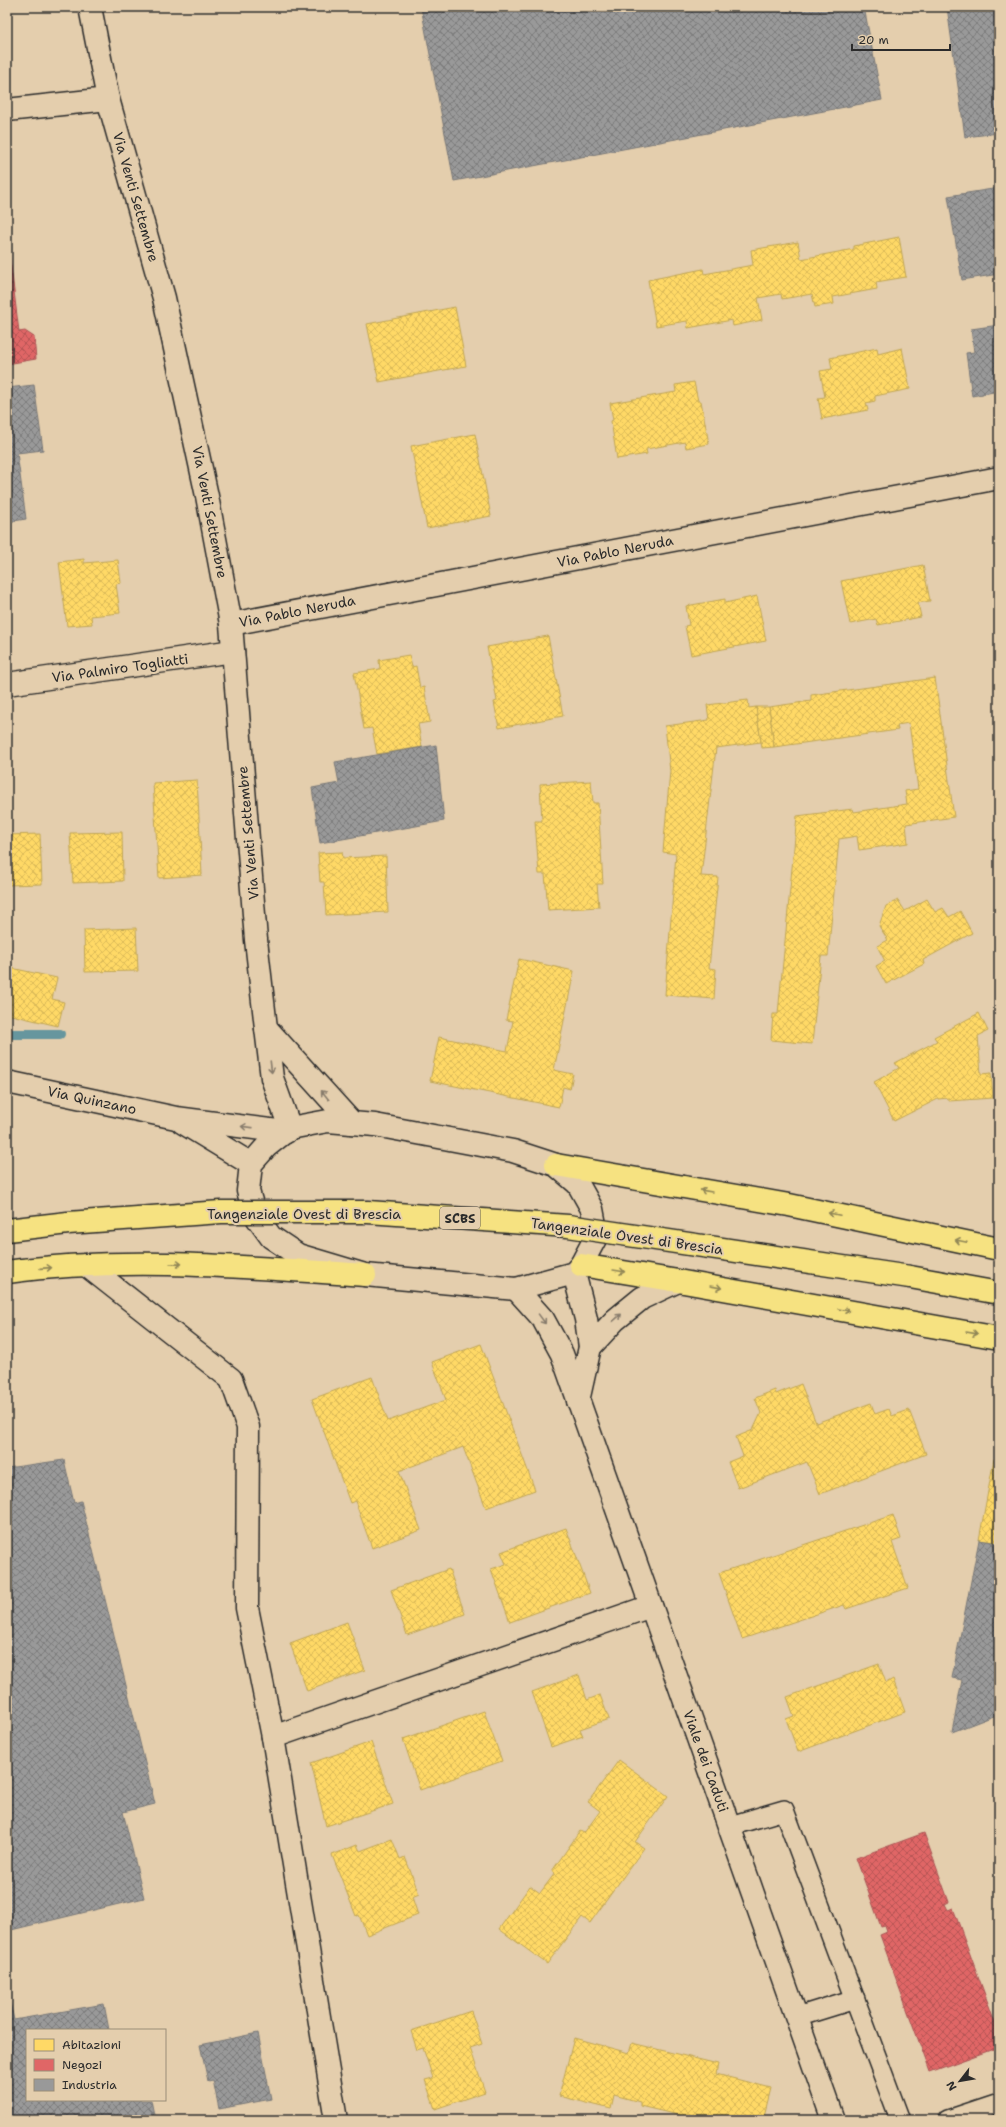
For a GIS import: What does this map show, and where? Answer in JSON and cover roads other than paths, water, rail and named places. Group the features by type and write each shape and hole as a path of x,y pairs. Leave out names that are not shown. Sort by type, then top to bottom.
{"main road":[{"path":"556,1165 789,1205 999,1249"},
{"name":"Tangenziale Ovest di Brescia","path":"7,1230 68,1223 221,1212 368,1212 568,1226 910,1277 999,1293"},
{"path":"7,1272 86,1265 201,1264 365,1275"},
{"path":"577,1269 678,1281 999,1338"}],"street":[{"name":"Via Venti Settembre","path":"90,7 108,98 164,298 207,496 232,624 256,940 272,1078 288,1130"},
{"path":"7,110 108,98"},
{"name":"Via Pablo Neruda","path":"232,624 999,478"},
{"name":"Via Palmiro Togliatti","path":"7,684 233,651"},
{"path":"266,1028 352,1123"},
{"name":"Via Quinzano","path":"7,1082 176,1118 288,1130"},
{"name":"Via Quinzano","path":"176,1118 251,1164"},
{"path":"328,1121 352,1123 375,1125 513,1151 556,1165 578,1184 592,1209 597,1235 577,1269 516,1290 365,1275 298,1256 271,1237 255,1215 248,1191 251,1164 266,1147 288,1130 328,1121"},
{"path":"86,1265 231,1379 248,1427 247,1608 273,1737 336,2120"},
{"path":"577,1269 590,1346 578,1402"},
{"path":"590,1346 615,1320 642,1298 678,1281"},
{"name":"Viale dei Caduti","path":"516,1290 543,1319 562,1354 834,2120"},
{"path":"273,1737 651,1606"}],"lane":[{"path":"730,1826 784,1810 900,2120"},
{"path":"797,2017 855,1999"},
{"path":"948,2120 999,2103"}],"waterway":[{"path":"7,1034 60,1034"}]}
